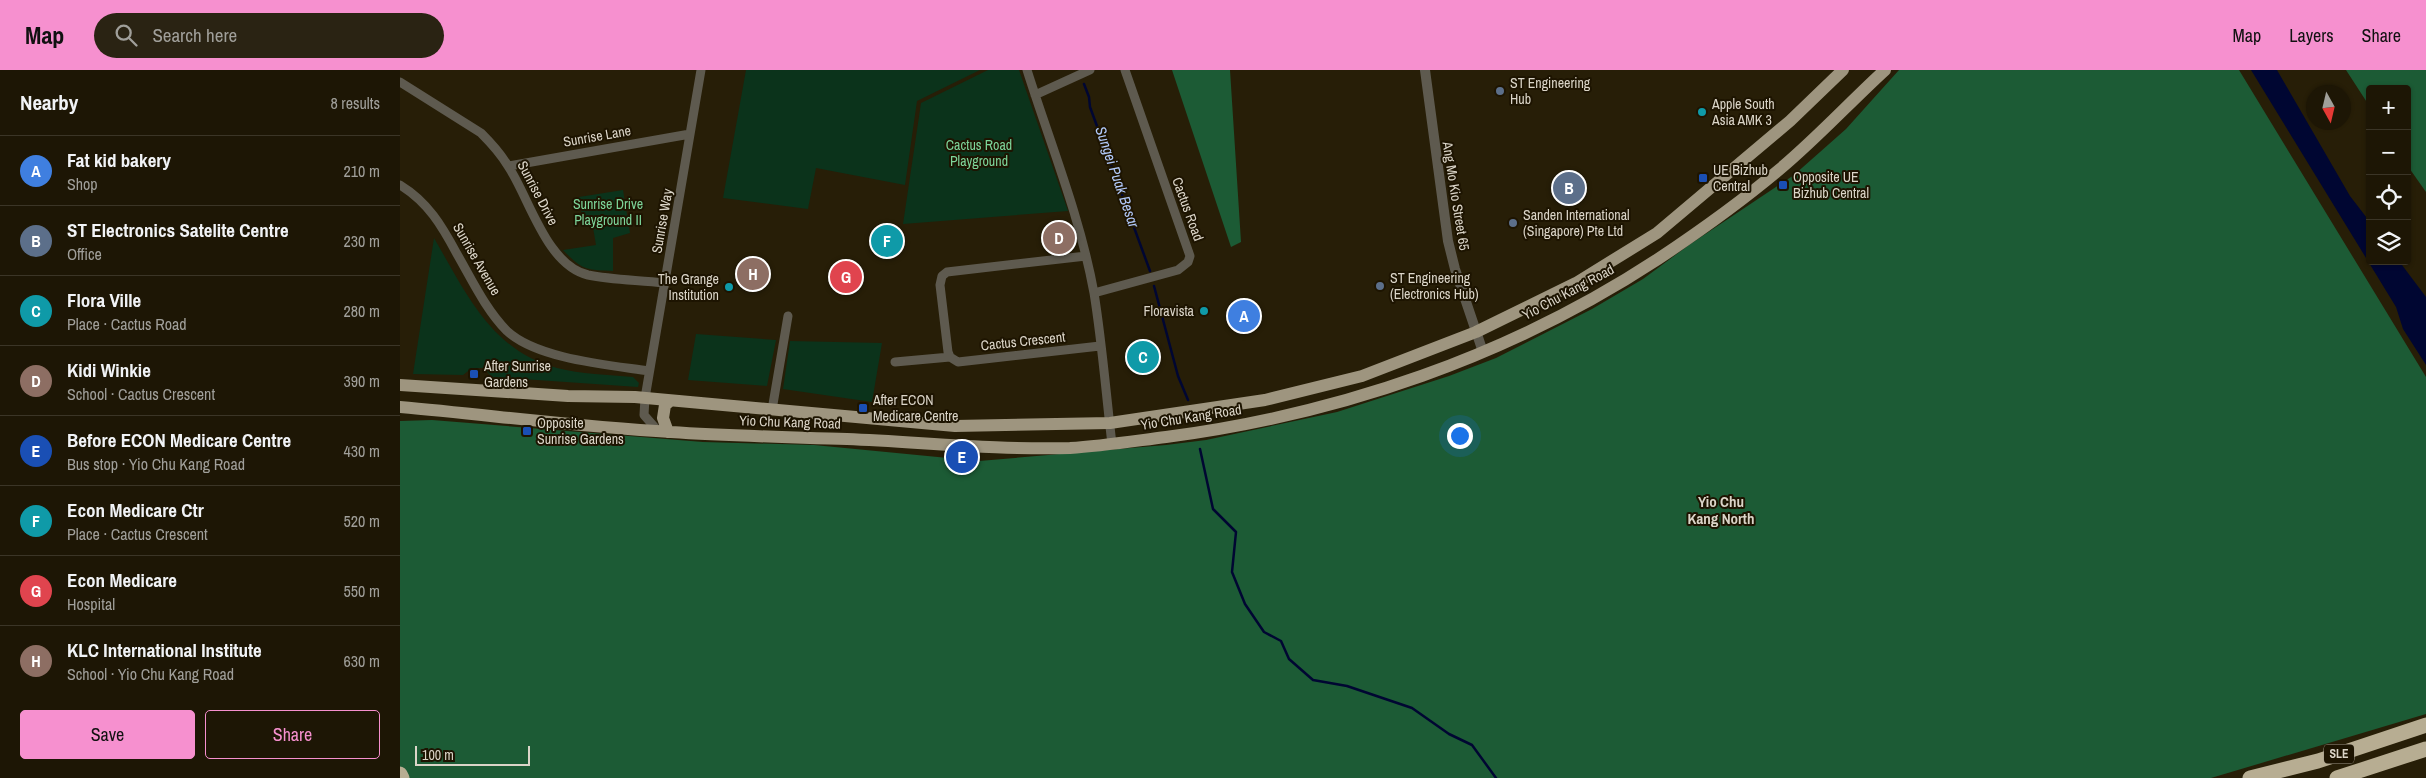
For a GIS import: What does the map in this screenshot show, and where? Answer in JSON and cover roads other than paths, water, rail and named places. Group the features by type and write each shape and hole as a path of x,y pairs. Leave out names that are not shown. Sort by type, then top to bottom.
{"highway":[{"name":"SLE","path":"2250,778 2318,760 2426,725"},
{"name":"SLE","path":"2337,778 2426,749"},
{"path":"400,774 402,778"}],"main road":[{"name":"Yio Chu Kang Road","path":"400,385 568,396 645,398 955,426 1110,423 1200,411 1275,398 1362,376 1476,332 1576,284 1657,233 1790,121 1843,70"},
{"name":"Yio Chu Kang Road","path":"400,407 663,432 846,439 978,448 1072,448 1112,444 1206,431 1290,415 1368,395 1483,352 1574,309 1657,260 1720,216 1781,168 1875,75 1885,70"},
{"path":"663,432 662,418 665,405 670,401"},
{"path":"841,416 850,421 853,427 852,434 846,439"}],"street":[{"name":"Sunrise Way","path":"663,432 644,416 645,398 701,70"},
{"path":"1027,70 1059,165 1086,256 1094,293 1112,444"},
{"path":"1035,94 1090,70"},
{"name":"Cactus Road","path":"1094,293 1178,270 1188,262 1190,256 1125,70"},
{"name":"Ang Mo Kio Street 65","path":"1425,70 1448,241 1483,352"},
{"name":"Sunrise Drive","path":"400,82 481,133 508,166 531,212 557,255 574,269 587,275 664,282"},
{"name":"Sunrise Lane","path":"508,166 690,134"},
{"name":"Sunrise Avenue","path":"400,185 429,208 482,298 508,331 538,350 609,366 649,371"},
{"path":"950,357 940,285 942,276 947,272 1086,256"},
{"name":"Yio Chu Kang Road","path":"772,410 788,316"},
{"name":"Cactus Crescent","path":"895,362 950,357 958,362 1100,346"}],"water":[{"path":"2251,70 2277,70 2306,120 2306,130 2312,130 2350,196 2366,217 2366,258"},
{"path":"2370,265 2402,265 2426,297 2426,365 2403,329 2396,307"}],"waterway":[{"name":"Sungei Puak Besar","path":"1084,84 1089,97 1090,107 1150,271"},
{"name":"Sungei Puak Besar","path":"1154,286 1178,376 1188,400"},
{"name":"Sungei Puak Besar","path":"1200,449 1213,509 1236,532 1232,572 1245,604 1264,632 1281,641 1289,659 1313,680 1347,686 1412,708 1449,734 1472,745 1496,778"}],"place":[{"name":"ST Engineering Hub","path":"1500,91"},
{"name":"Apple South Asia AMK 3","path":"1702,112"},
{"name":"UE Bizhub Central","path":"1703,178"},
{"name":"Opposite UE Bizhub Central","path":"1783,185"},
{"name":"ST Electronics Satelite Centre","path":"1569,188"},
{"name":"Sanden International (Singapore) Pte Ltd","path":"1513,223"},
{"name":"Kidi Winkie","path":"1059,238"},
{"name":"Econ Medicare Ctr","path":"887,241"},
{"name":"KLC International Institute","path":"753,274"},
{"name":"Econ Medicare","path":"846,277"},
{"name":"ST Engineering (Electronics Hub)","path":"1380,286"},
{"name":"The Grange Institution","path":"729,287"},
{"name":"Floravista","path":"1204,311"},
{"name":"Fat kid bakery","path":"1244,316"},
{"name":"Flora Ville","path":"1143,357"},
{"name":"After Sunrise Gardens","path":"474,374"},
{"name":"After ECON Medicare Centre","path":"863,408"},
{"name":"Opposite Sunrise Gardens","path":"527,431"},
{"name":"Before ECON Medicare Centre","path":"962,457"}],"district":[{"name":"Yio Chu Kang North","path":"1721,510"}],"park label":[{"name":"Cactus Road Playground","path":"979,154"},
{"name":"Sunrise Drive Playground II","path":"608,212"}]}
